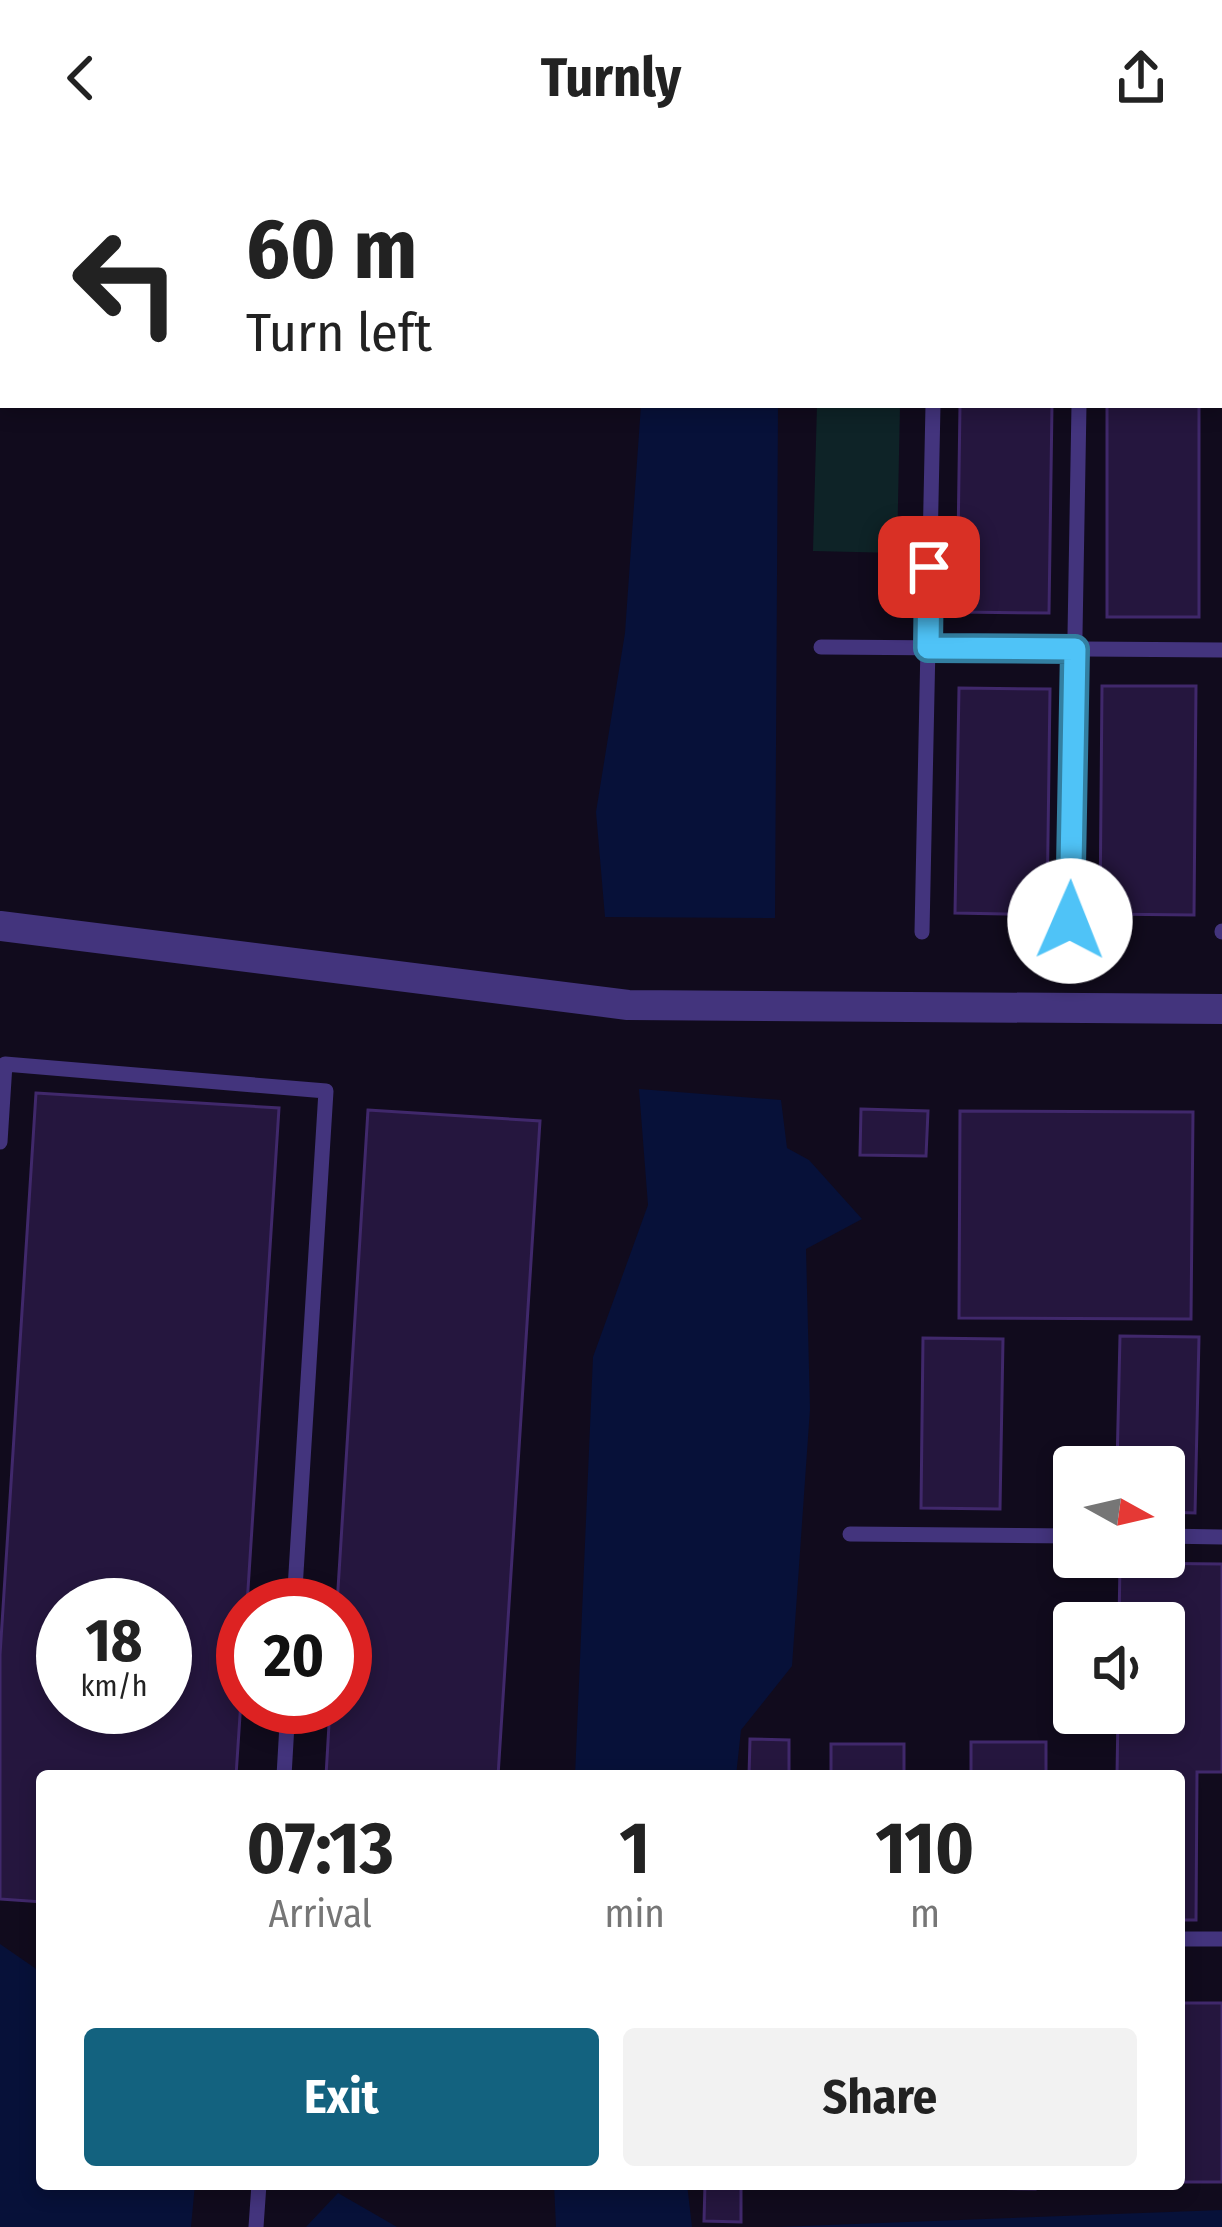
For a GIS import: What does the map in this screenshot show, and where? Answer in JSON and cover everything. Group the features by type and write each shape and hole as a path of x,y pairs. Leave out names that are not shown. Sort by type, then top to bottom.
{"street":[{"path":"0,926 628,1005 1222,1009"}],"lane":[{"path":"922,932 933,408"},
{"path":"1070,921 1079,408"},
{"path":"821,647 1222,650"},
{"path":"0,1142 5,1064 326,1090 296,1578"},
{"path":"850,1534 1053,1536"},
{"path":"1185,1536 1222,1537"},
{"path":"284,1770 286,1734"},
{"path":"1185,1939 1222,1939"},
{"path":"256,2227 259,2190"}],"green space":[{"path":"817,408 900,408 897,553 813,551"}],"shaded area":[{"path":"641,408 778,408 775,918 605,917 596,812 625,633"},
{"path":"639,1089 781,1100 787,1148 809,1160 862,1219 806,1249 810,1409 792,1666 741,1730 737,1770 575,1770 593,1357 648,1205"},
{"path":"0,1944 36,1969 36,2190 194,2190 191,2227 0,2227"},
{"path":"554,2190 688,2190 692,2227 556,2227"},
{"path":"338,2193 397,2227 306,2227"},
{"path":"1222,2210 1222,2227 776,2227"}],"building":[{"path":"960,408 1052,408 1049,613 957,612"},
{"path":"1107,408 1199,408 1199,617 1107,617"},
{"path":"1102,686 1196,686 1194,915 1100,914"},
{"path":"959,688 1050,689 1047,915 955,913"},
{"path":"36,1093 279,1108 249,1578 216,1578 216,1734 239,1734 236,1770 36,1770 36,1902 0,1899 0,1655"},
{"path":"861,1109 928,1111 926,1156 860,1155"},
{"path":"368,1110 540,1121 498,1770 326,1770 328,1734 372,1734 372,1578 339,1578"},
{"path":"960,1111 1193,1112 1191,1319 959,1318"},
{"path":"1120,1336 1199,1337 1195,1513 1185,1513 1185,1446 1117,1446"},
{"path":"923,1338 1003,1339 1000,1509 921,1508"},
{"path":"1185,1564 1222,1564 1222,1772 1197,1772 1196,1920 1185,1920 1185,1770 1117,1770 1118,1734 1185,1734 1185,1602 1119,1602 1120,1578 1185,1578"},
{"path":"750,1739 789,1740 789,1770 749,1770"},
{"path":"971,1742 1046,1742 1046,1770 971,1770"},
{"path":"831,1744 904,1744 904,1770 831,1770"},
{"path":"1185,2003 1222,2003 1222,2182 1185,2182"},
{"path":"705,2190 741,2190 741,2222 704,2221"}],"route":[{"path":"929,567 928,648 1075,649 1070,921"}]}
